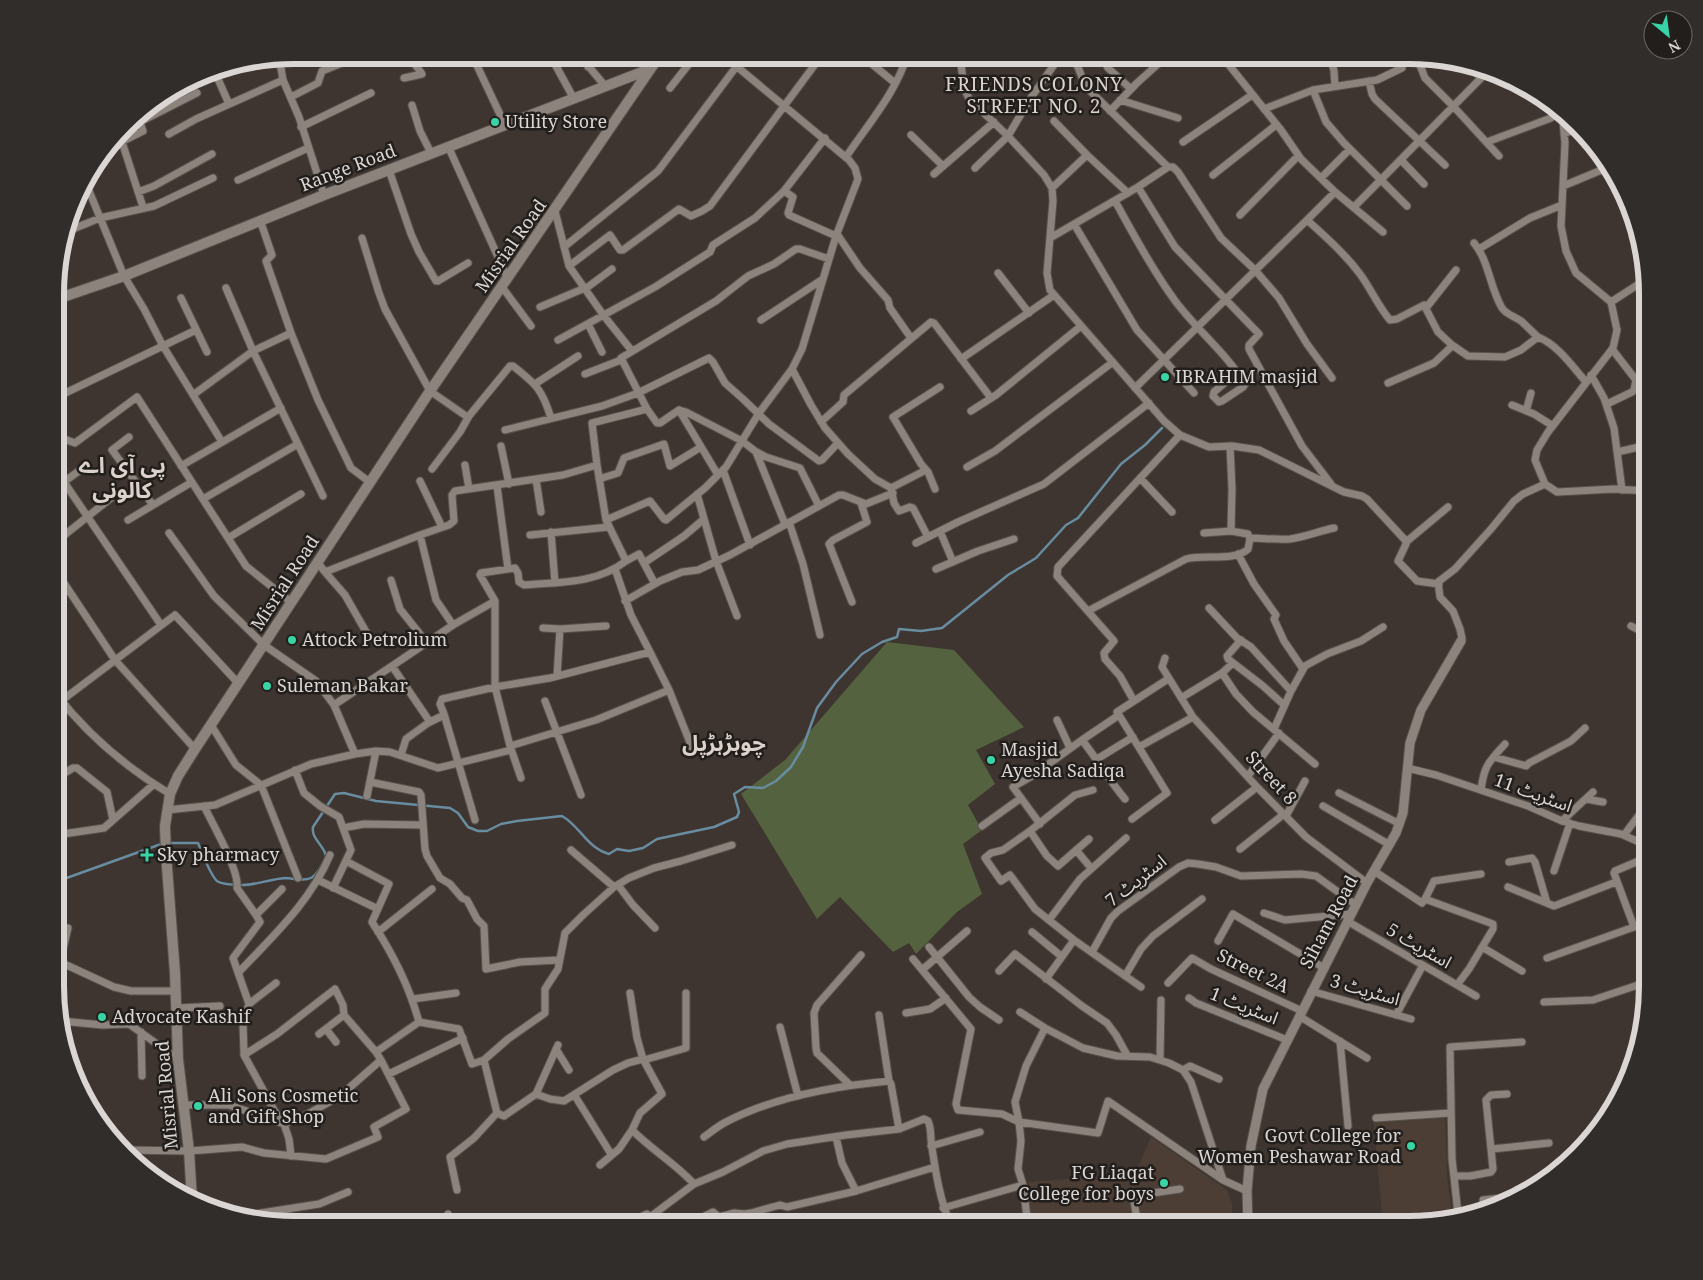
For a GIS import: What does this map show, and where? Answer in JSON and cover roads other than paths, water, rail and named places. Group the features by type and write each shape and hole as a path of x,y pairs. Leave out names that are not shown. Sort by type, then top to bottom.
{"main road":[{"name":"Misrial Road","path":"190,1191 189,1151 178,1059 177,1008 166,854 165,826 170,794 178,776 195,749 430,391 555,211 654,64"},
{"name":"Range Road","path":"64,296 124,276 448,146 650,69"}],"street":[{"path":"280,64 284,80 324,195"},
{"path":"291,97 318,82 322,71 340,64"},
{"path":"404,78 422,74 415,64"},
{"path":"477,64 505,125"},
{"path":"555,64 574,99"},
{"path":"586,64 606,87"},
{"path":"588,67 591,64"},
{"path":"670,88 689,64"},
{"path":"606,520 650,501 666,520 720,473 759,413 792,369 802,349 829,259 858,179 855,168 846,157 733,64"},
{"path":"570,266 610,235 620,250 623,250 679,209 691,216 702,212 710,206 815,64"},
{"path":"872,64 895,83"},
{"path":"846,157 885,101 904,64"},
{"path":"962,64 964,89 970,100 1008,136 1044,175 1052,188 1053,201 1046,273 1050,290 1164,421 1180,435 1209,447 1230,446 1259,450 1344,492 1366,499 1406,542"},
{"path":"975,168 1008,136 1030,99 1055,64"},
{"path":"1077,64 1086,87 1168,167 1173,167 1178,172 1221,238 1255,270 1279,298 1306,344 1332,378"},
{"path":"1108,64 1107,66 1131,89"},
{"path":"1110,111 1157,64"},
{"path":"1228,64 1298,156 1335,192 1383,232"},
{"path":"1332,64 1335,86"},
{"path":"1421,64 1425,78 1499,156"},
{"path":"564,247 658,171 736,66"},
{"path":"1264,109 1313,90 1377,80 1402,68"},
{"path":"1354,207 1454,107 1481,78 1478,75"},
{"path":"217,77 228,104"},
{"path":"169,134 228,104 284,80"},
{"path":"1369,81 1375,99 1445,165"},
{"path":"1313,90 1326,122 1407,206"},
{"path":"142,121 197,93"},
{"path":"301,127 371,93"},
{"path":"1183,142 1252,95"},
{"path":"1120,100 1178,118"},
{"path":"412,106 420,130 431,153"},
{"path":"1487,142 1551,118"},
{"path":"1054,121 1128,193"},
{"path":"934,174 994,122"},
{"path":"140,123 143,131 122,142 143,207"},
{"path":"1563,123 1561,226 1566,251 1576,273 1611,302 1617,330 1612,349 1553,426 1537,450 1535,457 1546,484 1552,490 1562,492 1586,490 1639,491"},
{"path":"1213,175 1276,125"},
{"path":"1564,134 1571,131"},
{"path":"911,135 943,166"},
{"path":"558,340 655,287 710,252 713,245 755,218 784,191 825,138"},
{"path":"448,146 505,283 531,326"},
{"path":"238,180 308,148"},
{"path":"1321,178 1350,149"},
{"path":"138,192 154,186 212,154"},
{"path":"1052,188 1087,155"},
{"path":"1240,214 1298,156"},
{"path":"1401,160 1424,184"},
{"path":"1050,238 1115,201 1168,167"},
{"path":"389,170 411,234 419,252 436,280 438,281 468,263"},
{"path":"1563,186 1602,170"},
{"path":"74,229 100,218 154,206 213,178"},
{"path":"1138,187 1175,247 1259,334 1249,345 1249,349 1302,446 1331,484"},
{"path":"89,190 124,276 163,346 222,442"},
{"path":"784,191 793,197 789,215 837,235 860,268 888,300 890,308 911,338"},
{"path":"1135,388 1335,192"},
{"path":"1115,201 1176,301 1237,372 1244,386 1219,402 1213,396 1214,392 1237,372"},
{"path":"1562,205 1530,218 1477,246 1501,306 1507,314 1520,321 1538,337 1556,348 1586,382"},
{"path":"555,211 570,266 604,316 632,351"},
{"path":"260,220 272,255 266,261 291,333 318,400 351,468 370,482"},
{"path":"1307,220 1350,262 1370,288 1383,312 1390,320 1397,319 1423,306 1426,308"},
{"path":"1074,224 1132,322 1194,393"},
{"path":"362,238 382,301 430,391 466,416 469,416"},
{"path":"586,374 621,360 622,356 716,301 748,276 774,264 796,249 829,259"},
{"path":"540,307 585,288 612,269"},
{"path":"1426,308 1456,270"},
{"path":"998,272 1029,313"},
{"path":"761,320 823,279"},
{"path":"1611,302 1639,284"},
{"path":"226,288 253,351 323,496"},
{"path":"961,359 1054,295"},
{"path":"182,298 207,352"},
{"path":"1426,308 1438,332 1452,346 1475,358 1505,357 1521,350 1538,337"},
{"path":"821,422 843,402 844,395 911,338 933,322 991,398"},
{"path":"588,324 602,352"},
{"path":"972,411 1081,326"},
{"path":"64,394 196,330"},
{"path":"193,395 253,351 291,333"},
{"path":"1388,383 1434,362 1452,346"},
{"path":"1607,404 1632,392 1636,380 1612,349"},
{"path":"535,384 578,356"},
{"path":"505,430 587,410 638,393 709,358 725,383 769,424 819,461 838,443"},
{"path":"621,360 647,409 657,423 660,423 679,410"},
{"path":"967,467 995,451 1112,362"},
{"path":"432,469 460,432 469,416 510,366 513,366 535,384 546,402 551,418"},
{"path":"792,369 821,422 838,443 875,479 892,491 894,503 899,511 910,507 913,508 928,537"},
{"path":"1591,375 1607,404 1614,428 1622,490"},
{"path":"935,489 926,470 892,417 940,387"},
{"path":"1526,411 1531,393"},
{"path":"64,439 76,443 137,397 246,566 291,602"},
{"path":"916,543 1044,484 1148,403"},
{"path":"1512,405 1553,426"},
{"path":"181,466 281,408"},
{"path":"626,561 606,520 592,423 647,409"},
{"path":"679,410 742,441 766,457 800,468 819,506"},
{"path":"679,410 701,447 720,473 750,545"},
{"path":"1134,701 1104,653 1114,641 1057,576 1058,566 1180,435"},
{"path":"128,437 112,450 153,505"},
{"path":"202,498 298,444"},
{"path":"599,479 618,473 624,458 664,444 670,466 701,447"},
{"path":"501,446 509,484"},
{"path":"1230,446 1232,531"},
{"path":"1617,452 1639,446"},
{"path":"756,452 803,564 820,634"},
{"path":"87,465 64,482 161,625"},
{"path":"465,465 469,489"},
{"path":"325,572 451,524 454,521 452,495 454,493 469,489 563,475 597,465"},
{"path":"625,601 655,584 682,572 698,570 716,562 843,495 861,503 872,503 926,470"},
{"path":"1140,478 1172,512"},
{"path":"536,479 541,512"},
{"path":"420,481 442,528"},
{"path":"128,520 192,482"},
{"path":"1461,642 1460,629 1453,611 1440,597 1438,582 1455,569 1514,501 1546,484"},
{"path":"497,486 508,569"},
{"path":"228,538 301,494"},
{"path":"697,494 716,562 737,616"},
{"path":"64,535 112,498"},
{"path":"852,602 829,544 867,522 861,503"},
{"path":"1439,584 1417,581 1398,561 1406,542 1448,507"},
{"path":"644,563 684,536 704,519"},
{"path":"530,535 609,527"},
{"path":"1250,538 1272,540 1292,538 1334,528"},
{"path":"940,531 953,562"},
{"path":"1088,611 1186,559 1198,556 1218,557 1238,554 1248,550 1250,538 1248,534 1232,531 1204,533"},
{"path":"551,532 555,583"},
{"path":"169,533 214,596 264,645 316,681 334,705 355,754"},
{"path":"420,535 436,600 453,626"},
{"path":"936,569 978,551 1014,540"},
{"path":"521,778 495,687 495,601 480,575 481,573 515,568 521,584 581,581 600,577 639,554 655,584"},
{"path":"1238,554 1254,584 1276,615 1274,619 1284,641 1303,669"},
{"path":"318,562 345,595 369,638"},
{"path":"615,569 625,601 669,690 693,750"},
{"path":"391,580 399,608 427,643"},
{"path":"64,583 115,660 195,749"},
{"path":"334,705 453,626 495,601"},
{"path":"1209,608 1241,640 1251,647 1291,691"},
{"path":"64,699 175,615 238,683"},
{"path":"543,628 560,629 606,626"},
{"path":"1631,626 1639,630"},
{"path":"1248,776 1276,731 1284,705 1304,666 1316,659 1361,641 1383,628"},
{"path":"557,676 560,629"},
{"path":"1241,640 1227,656 1228,659 1284,705"},
{"name":"Siham Road","path":"1248,1216 1247,1191 1251,1146 1263,1089 1311,991 1367,883 1390,846 1400,824 1403,813 1410,743 1421,710 1461,642"},
{"path":"475,820 440,704 442,699 557,676 650,652"},
{"path":"1132,819 1168,793 1117,712 1168,679 1162,667 1165,658"},
{"path":"1181,698 1222,673 1233,663"},
{"path":"392,666 430,722"},
{"path":"1222,673 1246,705 1315,764"},
{"name":"Street 8","path":"1168,679 1193,717 1306,837 1367,883"},
{"path":"167,810 215,805 311,764 355,754 376,751 390,752 438,768 458,764 596,720 669,690"},
{"path":"545,701 581,795"},
{"path":"64,704 75,718 129,766 170,794"},
{"path":"64,711 68,709"},
{"path":"401,755 406,739 444,714"},
{"path":"1040,824 1013,787 1032,776 1119,715"},
{"path":"1138,748 1193,717"},
{"path":"1057,720 1070,748"},
{"path":"211,725 236,765 261,785 298,878"},
{"path":"1494,757 1526,766 1571,741 1585,728"},
{"path":"1098,759 1134,737"},
{"path":"1082,740 1098,759 1113,784 1125,799"},
{"path":"1481,790 1485,768 1505,744"},
{"path":"367,796 376,751"},
{"path":"64,773 73,768 77,768 107,792 113,820"},
{"name":"اسٹریٹ 11","path":"1407,768 1436,775 1528,806 1562,821 1624,835 1639,842"},
{"path":"295,770 304,793 324,809 338,817 344,828 351,850 333,888"},
{"path":"1240,849 1285,815 1305,781"},
{"path":"370,782 419,792 427,856 440,878 450,884 462,898 467,900 476,919 484,926 486,969 520,962 559,960"},
{"path":"64,834 104,828 154,784"},
{"path":"1215,820 1257,786"},
{"path":"1093,790 1075,795 1040,824 1003,850 991,853 985,858 1002,882 1010,875 1035,909 1074,940 1141,987"},
{"path":"1562,821 1593,792"},
{"path":"1339,793 1400,824"},
{"path":"982,826 1021,798"},
{"path":"1586,799 1603,802"},
{"path":"204,806 228,854 238,885 260,922 233,958 249,1004"},
{"path":"1323,806 1390,846"},
{"path":"1624,835 1639,814"},
{"path":"1554,871 1570,823"},
{"path":"344,828 364,824 423,825"},
{"path":"1030,831 1048,856 1058,866 1090,838"},
{"path":"1049,920 1091,868 1126,838"},
{"path":"376,1052 419,1022 458,1029 472,1064 484,1060 508,1039 545,1013 545,989 558,968 565,933 616,886 629,878 654,868 732,845"},
{"path":"571,850 616,886 655,928"},
{"path":"1076,850 1091,868"},
{"path":"239,972 289,918 318,880 330,855"},
{"path":"1509,862 1532,858 1535,862 1547,903"},
{"path":"346,861 388,883 388,889 372,922 400,968 413,999 419,1022"},
{"path":"1634,927 1614,876 1615,871 1639,861"},
{"name":"اسٹریٹ 7","path":"1092,952 1111,918 1179,866 1188,863 1216,867 1240,876 1301,874 1316,876 1356,905"},
{"path":"1374,871 1422,904 1434,881 1481,874"},
{"path":"318,880 378,909"},
{"path":"1508,887 1554,906 1616,882"},
{"path":"256,915 282,889"},
{"path":"378,932 432,889"},
{"path":"1125,976 1146,943 1202,899"},
{"path":"1425,899 1493,924 1482,947 1457,986"},
{"path":"1264,913 1285,920 1349,918"},
{"path":"1218,941 1233,914 1324,968"},
{"name":"اسٹریٹ 5","path":"1349,918 1476,996"},
{"path":"1547,958 1639,925"},
{"path":"64,945 68,928"},
{"path":"922,970 967,931"},
{"path":"1032,932 1061,956"},
{"path":"1046,979 1074,940"},
{"path":"929,947 980,1008 999,1020"},
{"path":"1482,947 1522,970"},
{"path":"999,971 1015,954 1107,1023 1127,1055"},
{"path":"850,1085 818,1053 814,1014 817,1005 861,955"},
{"name":"Street 2A","path":"1168,983 1192,958 1300,1013 1367,1058"},
{"path":"913,959 971,1029 956,1108 958,1110 1002,1114 1019,1122 1098,1133 1108,1100 1223,1180 1247,1191"},
{"path":"64,964 102,982 122,989 131,991 176,991"},
{"path":"1396,1015 1423,965"},
{"path":"276,983 249,1004 243,1023 244,1055 274,1110 284,1124 289,1139 291,1156"},
{"path":"1544,1002 1593,1000 1639,985"},
{"path":"132,1150 189,1151 242,1147 264,1153 326,1159 378,1137 374,1127 406,1109 382,1060 344,1015 343,1004 335,989 277,1034 244,1055"},
{"name":"اسٹریٹ 3","path":"1311,991 1411,1019"},
{"path":"413,999 456,993"},
{"path":"600,1165 619,1149 632,1130 640,1113 662,1094 643,1059 637,1038 630,993"},
{"path":"536,1094 564,1101 575,1096 613,1070 628,1063 686,1048 686,993"},
{"path":"906,1013 930,1009 946,998"},
{"name":"اسٹریٹ 1","path":"1189,998 1287,1040"},
{"path":"1160,1060 1161,1000"},
{"path":"177,1008 220,1006"},
{"path":"1020,1012 1083,1048 1117,1056 1127,1055 1160,1060 1183,1070 1191,1082 1223,1180"},
{"path":"319,1034 344,1015"},
{"path":"879,1015 889,1081 900,1129"},
{"path":"67,1021 102,1025 129,1024 178,1059"},
{"path":"780,1027 798,1096"},
{"path":"1027,1216 1023,1184 1018,1169 1021,1141 1015,1102 1026,1066 1045,1028"},
{"path":"326,1029 336,1042"},
{"path":"141,1032 142,1076"},
{"path":"389,1074 463,1038"},
{"path":"1340,1041 1348,1126"},
{"path":"1458,1211 1450,1113 1450,1046 1522,1042"},
{"path":"497,1113 504,1116 536,1094 557,1047 569,1070"},
{"path":"184,1105 229,1105 284,1124 306,1115 333,1100 382,1060"},
{"path":"484,1060 497,1113"},
{"path":"1183,1070 1190,1066 1219,1079"},
{"path":"704,1137 726,1122 798,1096 850,1085 889,1081"},
{"path":"1454,1176 1470,1176 1491,1172 1493,1168 1492,1149 1486,1100 1491,1095 1507,1094"},
{"path":"575,1096 611,1154"},
{"path":"457,1190 450,1157 474,1138 497,1113"},
{"path":"1376,1118 1450,1113"},
{"path":"651,1216 694,1184 723,1172 763,1151 787,1144 900,1129 926,1120 930,1124 931,1146 943,1208 947,1216"},
{"path":"632,1130 657,1152 682,1170 694,1184"},
{"path":"931,1146 980,1132"},
{"path":"836,1137 842,1163 856,1192"},
{"path":"1492,1149 1549,1142"},
{"path":"723,1216 734,1213 745,1214 780,1204 787,1207 856,1192 935,1167"},
{"path":"943,1208 1023,1184"},
{"path":"1136,1216 1133,1196 1180,1189"},
{"path":"259,1213 319,1204 348,1192"},
{"path":"1482,1200 1498,1198"},
{"path":"705,1216 713,1212 718,1216"}],"waterway":[{"path":"326,856 314,835 313,827 335,794 344,793 376,801 450,808 458,813 468,827 478,831 487,831 501,824 517,821 562,816 574,825 595,847 609,854 617,849 629,851 643,848 657,839 714,827 737,817 739,812 734,794 745,787 763,788 776,781 791,767 803,747 817,708 836,682 862,654 882,642 897,637 899,629 921,631 942,628 1008,575 1036,558 1066,525 1078,518 1121,464 1145,445 1162,428"},
{"path":"64,879 164,843"},
{"path":"169,843 198,843 214,878 217,881 230,884 248,885 285,878 308,879 315,875 323,863"}],"place":[{"name":"Utility Store","path":"495,122"},
{"name":"IBRAHIM masjid","path":"1165,377"},
{"name":"Attock Petrolium","path":"292,640"},
{"name":"Suleman Bakar","path":"267,686"},
{"name":"Masjid Ayesha Sadiqa","path":"991,760"},
{"name":"Sky pharmacy","path":"147,855"},
{"name":"Advocate Kashif","path":"102,1017"},
{"name":"Ali Sons Cosmetic and Gift Shop","path":"198,1106"},
{"name":"Govt College for Women Peshawar Road","path":"1411,1146"},
{"name":"FG Liaqat College for boys","path":"1164,1183"}],"district":[{"name":"FRIENDS COLONY STREET NO. 2","path":"1034,95"},
{"name":"پی آی اے کالونی","path":"122,478"},
{"name":"چوہڑہڑپل","path":"724,743"}]}
